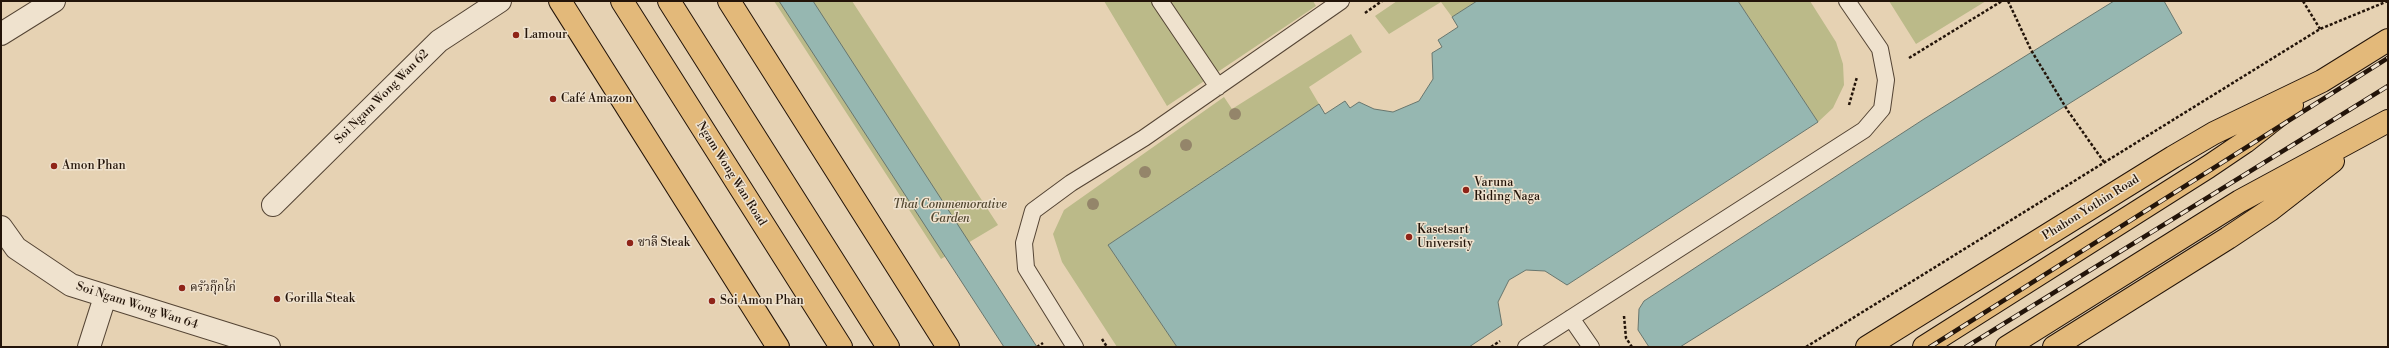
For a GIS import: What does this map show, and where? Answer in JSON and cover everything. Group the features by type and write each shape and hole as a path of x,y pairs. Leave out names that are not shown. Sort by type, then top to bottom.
{"main road":[{"path":"560,1 778,347"},
{"name":"Ngam Wong Wan Road","path":"622,1 841,347"},
{"path":"669,1 888,347"},
{"path":"729,1 948,347"},
{"name":"Phahon Yothin Road","path":"1867,347 2172,156 2214,133 2322,81 2388,40"},
{"name":"Phahon Yothin Road","path":"1924,347 2214,163 2245,142 2322,81"},
{"path":"2007,347 2240,201 2318,158 2361,137 2388,121"},
{"path":"2068,343 2270,210 2361,137"}],"street":[{"path":"1,34 54,1"},
{"name":"Soi Ngam Wong Wan 62","path":"273,205 438,41 500,1"},
{"name":"Soi Ngam Wong Wan 64","path":"1,226 16,248 71,285 269,347"},
{"path":"89,347 105,296"}],"lane":[{"path":"1160,1 1218,87"},
{"path":"1075,347 1026,268 1024,242 1033,211 1071,183 1144,138 1341,1"},
{"path":"1530,346 1571,318 1864,130 1882,109 1886,80 1880,49 1847,1"},
{"path":"1571,318 1591,347"}],"path":[{"path":"1363,14 1382,1"},
{"path":"1904,62 2002,1"},
{"path":"2008,1 2032,50 2068,111 2104,162"},
{"path":"2303,1 2320,29"},
{"path":"1848,110 1857,79 1857,73"},
{"path":"1628,311 1624,315 1626,338 1632,347"},
{"path":"1099,335 1107,347"}],"green space":[{"name":"Thai Commemorative Garden","path":"774,1 852,1 998,225 941,259"},
{"path":"1104,1 1313,1 1316,6 1167,106"},
{"path":"1397,1 1477,1 1452,17 1441,2 1389,34 1375,16"},
{"path":"1738,1 1810,1 1836,42 1843,64 1844,85 1833,108 1818,122"},
{"path":"1889,1 1986,1 1916,44"},
{"path":"1351,34 1362,52 1309,87 1319,104 1108,245 1177,347 1117,347 1062,262 1053,234 1064,210 1224,97 1232,109"}],"water":[{"path":"779,1 813,1 1037,347 1004,347"},
{"path":"1477,1 1738,1 1818,122 1567,285 1545,271 1526,270 1509,280 1498,302 1502,325 1469,347 1177,347 1108,245 1319,104 1325,114 1345,101 1350,108 1359,102 1374,109 1393,112 1419,101 1433,79 1432,53 1442,47 1438,40 1458,27 1452,17"},
{"path":"2114,1 2164,1 2182,33 1680,347 1649,347 1638,330 1639,309 1644,301 1924,119"}],"railway":[{"path":"1930,347 2388,58"},
{"path":"1966,347 2388,86"}],"place":[{"name":"Lamour","path":"516,35"},
{"name":"Café Amazon","path":"553,99"},
{"name":"Amon Phan","path":"54,166"},
{"name":"Varuna Riding Naga","path":"1466,190"},
{"name":"Kasetsart University","path":"1409,237"},
{"name":"ชาลี Steak","path":"630,243"},
{"name":"ครัวกุ๊กไก่","path":"182,288"},
{"name":"Gorilla Steak","path":"277,299"},
{"name":"Soi Amon Phan","path":"712,301"}]}
